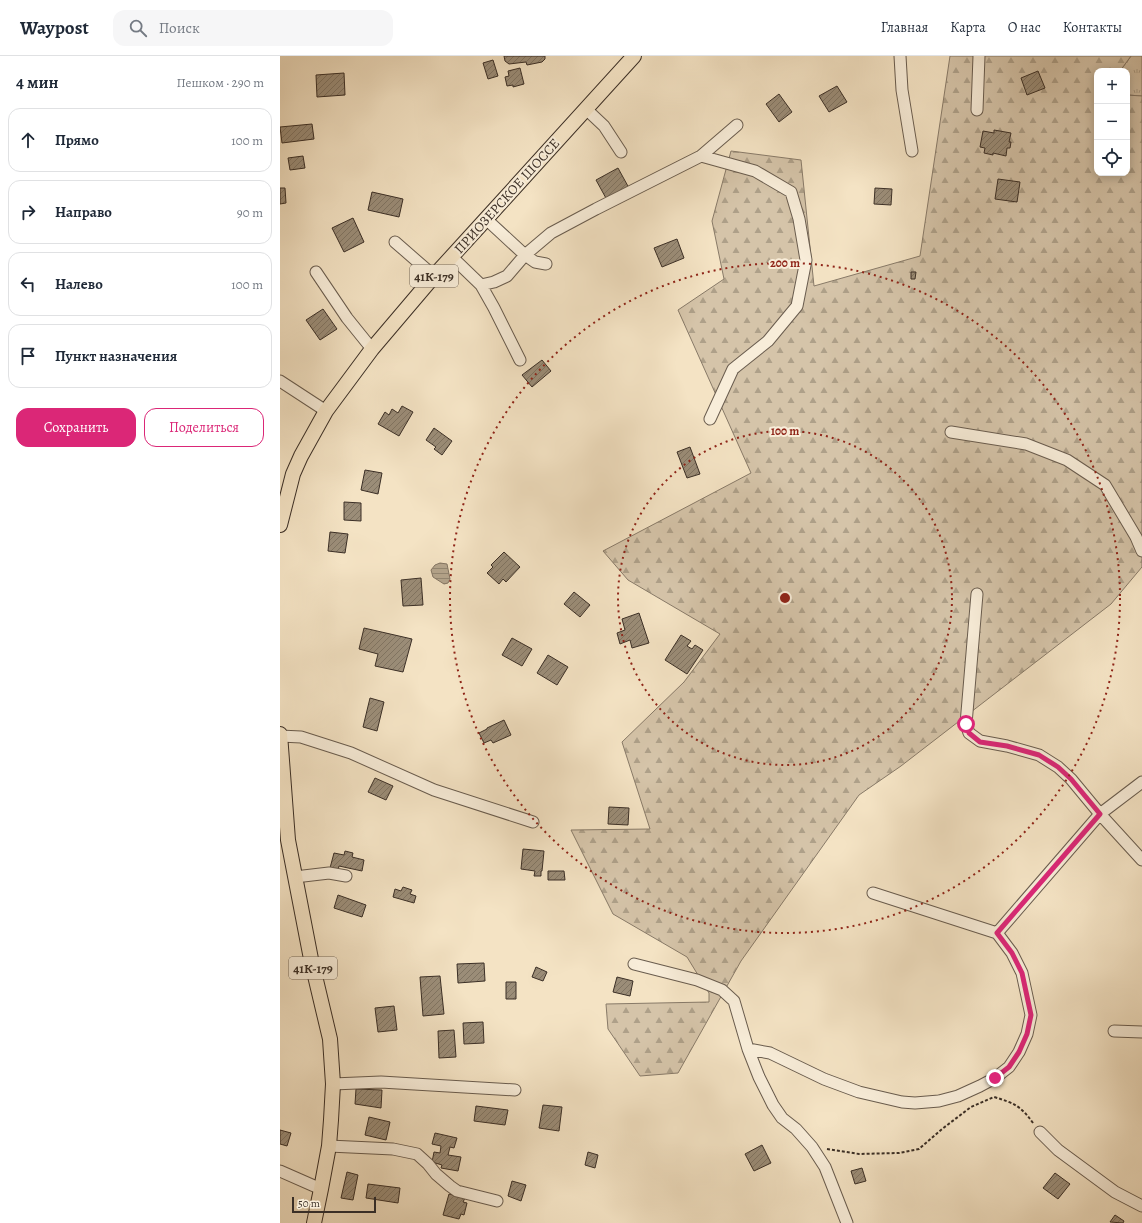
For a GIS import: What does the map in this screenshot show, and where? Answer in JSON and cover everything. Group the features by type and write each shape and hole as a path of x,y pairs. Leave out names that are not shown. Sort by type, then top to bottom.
{"main road":[{"name":"ПРИОЗЕРСКОЕ ШОССЕ","path":"280,525 293,474 302,456 326,411 372,349 434,276 634,56"},
{"name":"41К-179","path":"280,735 288,840 311,959 330,1040 333,1084 329,1146 322,1189 314,1223"}],"street":[{"path":"900,56 902,90 912,151"},
{"path":"976,110 979,56"},
{"path":"586,109 604,126 621,152"},
{"path":"481,285 494,282 507,276 525,255 552,233 701,156 737,125"},
{"path":"701,156 755,171 791,192 799,219 806,260 797,306 768,341 733,369 710,419"},
{"path":"486,219 534,262 546,264"},
{"path":"395,242 434,276"},
{"path":"452,257 481,285 520,360"},
{"path":"316,272 347,318 372,349"},
{"path":"280,381 326,411"},
{"path":"951,432 1026,444 1067,460 1105,485 1142,551"},
{"path":"977,594 966,724 969,733 980,742 1007,746 1039,755 1058,767 1071,779 1100,814 1142,860"},
{"path":"280,735 301,737 351,753 434,790 533,822"},
{"path":"997,933 1100,814 1142,782"},
{"path":"295,877 329,873 346,876"},
{"path":"748,1049 770,1053 824,1079 859,1092 902,1102 915,1103 939,1101 958,1096 995,1078 1009,1067 1019,1052 1027,1034 1031,1015 1022,973 1012,953 997,933 873,893"},
{"path":"634,964 697,980 722,990 734,1001 748,1049 759,1077 773,1105 782,1118 796,1129 812,1147 825,1167 847,1223"},
{"path":"1114,1032 1142,1032"},
{"path":"333,1084 381,1082 515,1090"},
{"path":"1040,1132 1058,1150 1115,1192 1142,1206"},
{"path":"329,1146 393,1149 417,1154 436,1174 457,1191 497,1201"},
{"path":"280,1171 322,1189"}],"path":[{"path":"812,1147 859,1154 899,1153 919,1149 972,1107 994,1097 1012,1102 1024,1111 1040,1132"}],"green space":[{"path":"950,56 1131,56 1122,68 1094,68 1094,176 1130,176 1130,95 1142,96 1142,567 1111,604 901,766 859,795 741,961 678,1073 640,1076 608,1029 606,1004 709,1002 709,993 687,957 613,914 571,830 650,829 622,742 684,682 720,634 628,580 603,551 751,473 678,310 724,279 712,221 731,151 801,160 814,286 920,256"},
{"path":"1131,56 1142,56 1142,96 1130,95 1130,68 1122,68"}],"shaded area":[{"path":"440,563 447,564 450,579 448,583 444,584 433,577 431,570 435,565"}],"building":[{"path":"504,56 545,56 545,59 542,62 527,65 526,62 509,64 505,61"},
{"path":"493,60 498,76 488,79 483,63"},
{"path":"520,68 524,84 513,87 513,85 507,86 505,77 509,76 508,71"},
{"path":"1038,71 1045,88 1027,95 1021,78"},
{"path":"344,73 345,95 317,97 316,75"},
{"path":"837,86 847,102 829,112 819,96"},
{"path":"779,94 792,112 779,122 766,104"},
{"path":"312,124 314,139 282,143 280,127"},
{"path":"994,130 1011,133 1009,142 1011,142 1010,148 1007,148 1006,156 993,153 993,155 984,153 985,148 980,147 983,131 994,133"},
{"path":"303,156 305,168 290,170 288,158"},
{"path":"618,168 629,188 607,200 596,180"},
{"path":"998,179 1020,182 1017,202 995,199"},
{"path":"280,188 285,188 286,203 280,204"},
{"path":"875,188 892,189 891,205 874,204"},
{"path":"372,192 403,199 399,217 368,210"},
{"path":"353,218 364,242 344,252 332,228"},
{"path":"677,239 684,258 662,267 654,248"},
{"path":"911,272 916,272 915,279 911,279"},
{"path":"323,309 337,329 320,340 306,320"},
{"path":"542,360 551,371 532,387 522,375"},
{"path":"402,406 413,412 399,436 378,424 385,412 389,415 392,409 398,413"},
{"path":"434,428 452,441 442,455 434,449 436,447 426,440"},
{"path":"690,447 700,474 687,478 677,452"},
{"path":"365,470 382,473 378,494 361,490"},
{"path":"344,502 361,503 361,521 344,520"},
{"path":"330,532 348,534 345,553 328,551"},
{"path":"504,552 520,567 506,582 503,579 499,584 487,573 493,567 491,565"},
{"path":"421,578 423,605 403,606 401,580"},
{"path":"574,592 590,605 580,617 564,604"},
{"path":"639,613 649,643 632,648 630,640 620,644 617,633 625,630 622,619"},
{"path":"364,628 412,639 403,672 375,666 378,654 359,649"},
{"path":"681,635 691,641 687,646 692,649 695,645 703,650 687,674 665,660"},
{"path":"512,638 532,649 522,666 502,655"},
{"path":"548,655 568,667 557,685 537,673"},
{"path":"370,698 384,702 377,731 363,727"},
{"path":"504,720 511,735 493,743 491,740 484,743 479,733"},
{"path":"375,778 393,786 386,800 368,792"},
{"path":"609,807 629,808 628,825 608,824"},
{"path":"523,849 544,851 541,876 534,876 535,871 521,869"},
{"path":"345,851 353,853 352,857 364,860 362,871 339,866 338,870 330,868 334,853 344,855"},
{"path":"548,871 564,871 565,880 548,880"},
{"path":"403,887 412,890 410,894 416,896 414,903 393,897 395,889 401,891"},
{"path":"338,895 366,905 362,917 334,908"},
{"path":"484,963 485,981 458,983 457,964"},
{"path":"536,967 547,972 543,981 532,977"},
{"path":"440,976 444,1014 423,1016 420,977"},
{"path":"617,977 633,981 630,996 613,992"},
{"path":"506,982 516,982 516,999 506,999"},
{"path":"394,1006 397,1030 378,1032 375,1008"},
{"path":"483,1022 484,1043 464,1044 463,1023"},
{"path":"454,1030 456,1057 439,1058 438,1031"},
{"path":"356,1089 382,1090 381,1108 355,1104"},
{"path":"543,1105 562,1107 559,1131 539,1128"},
{"path":"476,1106 508,1110 505,1125 474,1121"},
{"path":"369,1117 390,1122 386,1140 365,1135"},
{"path":"280,1130 291,1133 287,1146 280,1144"},
{"path":"435,1133 457,1138 454,1148 450,1147 448,1155 461,1157 458,1171 441,1168 442,1165 432,1162 434,1152 440,1153 441,1146 432,1144"},
{"path":"762,1145 771,1163 754,1171 745,1154"},
{"path":"588,1152 598,1155 595,1168 585,1165"},
{"path":"862,1168 866,1181 855,1184 851,1171"},
{"path":"347,1172 358,1175 353,1200 341,1198"},
{"path":"1055,1173 1070,1184 1058,1199 1043,1188"},
{"path":"512,1181 526,1185 521,1201 508,1196"},
{"path":"368,1184 400,1188 398,1203 366,1198"},
{"path":"449,1194 465,1198 463,1202 467,1203 464,1215 461,1214 459,1219 443,1215"},
{"path":"1115,1215 1124,1221 1123,1223 1110,1222"}],"route":[{"path":"966,724 969,733 980,742 1007,746 1039,755 1058,767 1071,779 1100,814 997,933 1012,953 1022,973 1031,1015 1027,1034 1019,1052 1009,1067 995,1078"}]}
